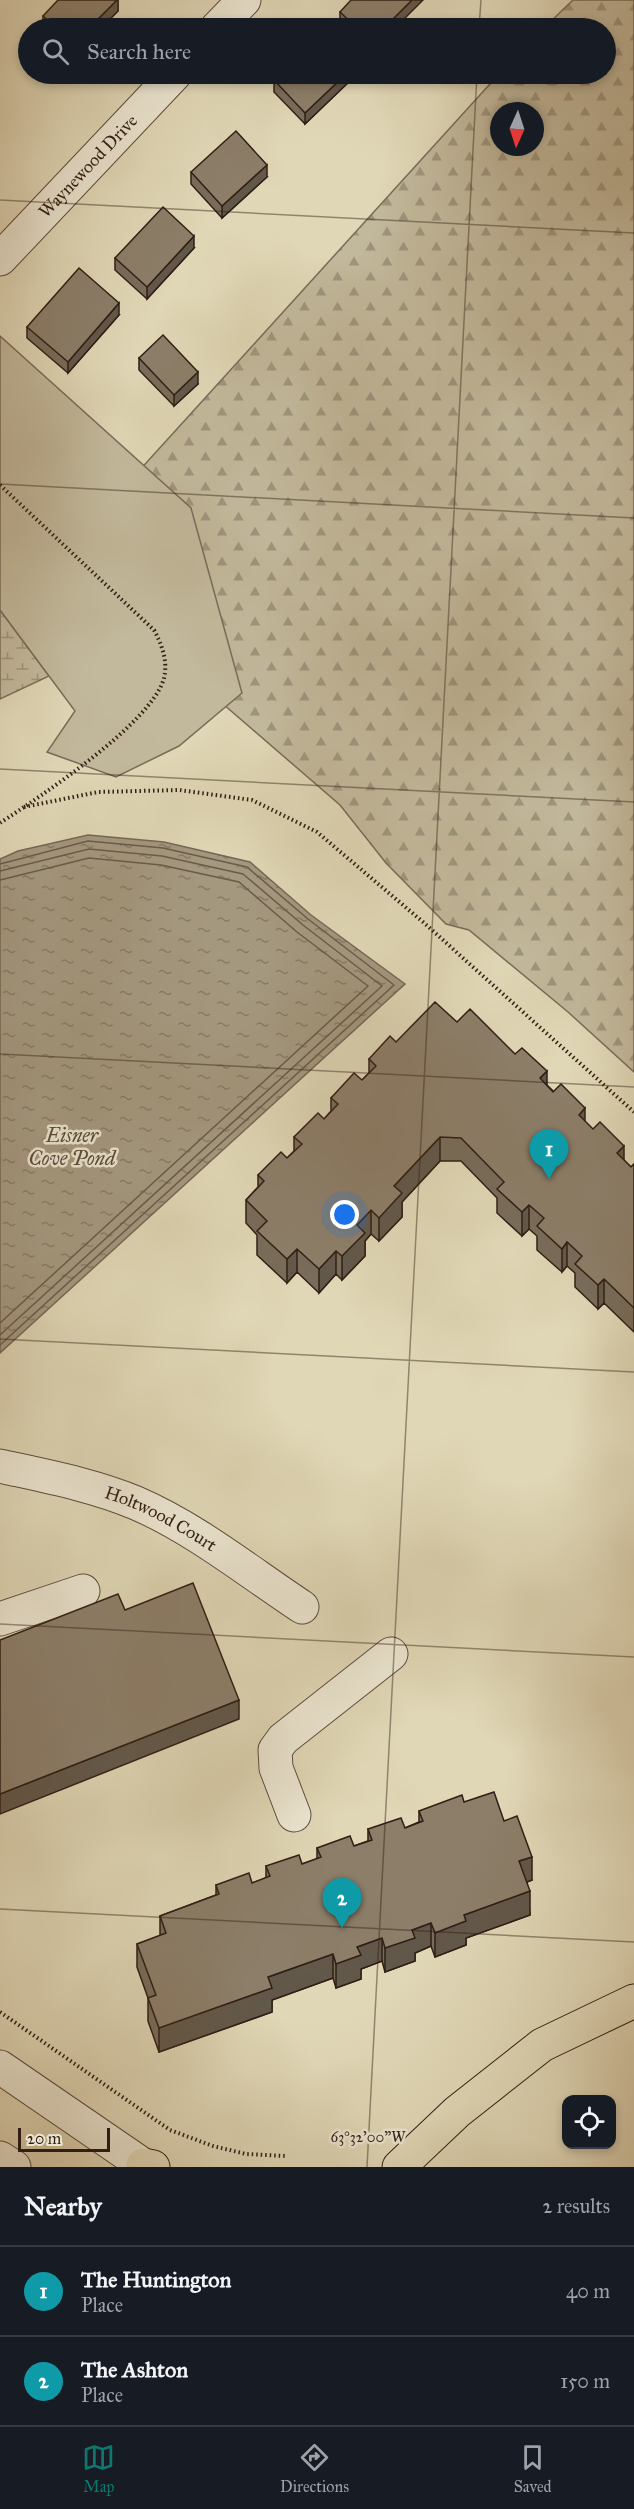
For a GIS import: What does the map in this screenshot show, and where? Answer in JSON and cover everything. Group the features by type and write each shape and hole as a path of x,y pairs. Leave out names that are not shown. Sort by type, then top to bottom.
{"highway":[{"path":"399,2167 457,2112 542,2044 634,2001"},
{"path":"374,2167 457,2112"}],"street":[{"path":"227,18 244,0"},
{"name":"Waynewood Drive","path":"0,259 165,84"},
{"name":"Holtwood Court","path":"1,1467 66,1481 136,1503 226,1555 302,1607"},
{"path":"0,1619 83,1591"},
{"path":"294,1815 276,1768 275,1750 284,1739 391,1654"},
{"path":"0,2067 147,2166"},
{"path":"0,2158 14,2167"}],"path":[{"path":"0,485 154,630 162,643 165,660 164,678 154,699 128,730 0,823"},
{"path":"24,807 98,792 179,790 252,800 317,832 423,921 634,1112"},
{"path":"0,2012 170,2130 224,2149 246,2154 286,2156"}],"green space":[{"path":"573,0 634,0 634,1072 568,1012 469,930 446,924 386,863 340,805 142,634 137,473 490,84 616,84 616,18 554,18"},
{"path":"0,336 191,508 242,693 179,746 116,777 47,752 75,711 0,610"},
{"path":"0,610 49,676 0,699"}],"water":[{"name":"Eisner Cove Pond","path":"88,835 164,842 250,862 311,915 405,984 0,1353 0,859 18,851"}],"building":[{"path":"58,0 117,0 99,18 45,18 43,16"},
{"path":"351,0 412,0 394,18 346,18 340,12"},
{"path":"278,84 335,84 305,113"},
{"path":"236,131 267,165 222,206 191,172"},
{"path":"163,207 194,236 147,287 115,258"},
{"path":"79,268 119,303 68,362 27,327"},
{"path":"163,335 198,372 174,395 139,358"},
{"path":"435,1002 457,1022 470,1009 515,1054 522,1048 547,1071 540,1078 553,1092 561,1084 585,1108 579,1115 593,1129 600,1122 624,1146 617,1153 631,1167 634,1164 634,1308 604,1279 598,1285 575,1264 582,1256 567,1242 562,1249 537,1226 544,1218 529,1205 522,1212 497,1189 504,1182 461,1138 440,1137 394,1186 402,1193 379,1218 371,1210 357,1225 365,1233 342,1256 336,1251 319,1269 297,1249 287,1259 257,1231 267,1221 246,1200 264,1181 258,1175 281,1152 287,1158 302,1144 294,1137 318,1113 324,1119 338,1104 331,1098 354,1073 362,1080 376,1066 369,1059 390,1036 396,1042"},
{"path":"193,1583 239,1700 0,1794 0,1640 118,1594 125,1610"},
{"path":"494,1792 504,1821 517,1816 532,1857 519,1861 530,1891 464,1915 466,1921 435,1933 431,1923 412,1930 415,1938 385,1948 382,1938 357,1947 361,1955 336,1964 333,1954 268,1977 272,1988 159,2028 148,1998 156,1995 137,1944 166,1933 160,1916 219,1894 216,1885 249,1873 252,1883 270,1876 266,1866 299,1855 302,1864 321,1857 317,1848 350,1836 354,1846 372,1840 368,1829 401,1818 405,1828 423,1821 419,1811 462,1795 464,1802"}],"place":[{"name":"The Huntington","path":"549,1179"},
{"name":"The Ashton","path":"342,1928"}]}
